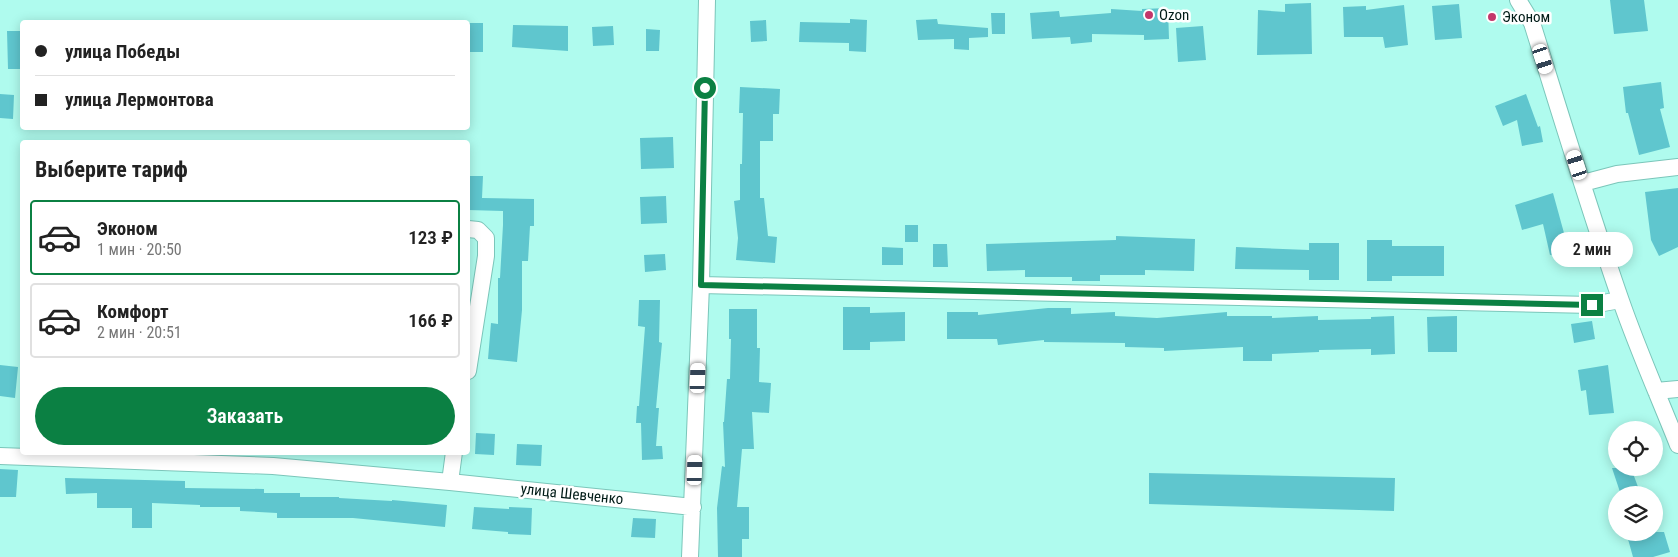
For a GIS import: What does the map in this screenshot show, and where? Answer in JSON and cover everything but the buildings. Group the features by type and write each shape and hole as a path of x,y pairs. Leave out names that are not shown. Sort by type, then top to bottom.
{"street":[{"path":"690,557 694,507 701,285 707,0"},
{"path":"1518,0 1532,23 1620,300 1645,368 1678,446"},
{"path":"1583,183 1618,174 1678,167"},
{"path":"470,229 478,230 486,238 486,256 470,358"},
{"path":"701,285 1582,305 1620,300"},
{"path":"1656,391 1678,390"},
{"path":"450,482 454,455"},
{"name":"улица Шевченко","path":"0,456 274,459 450,482 694,507"}],"place":[{"name":"Ozon","path":"1149,15"},
{"name":"Эконом","path":"1492,17"}],"route":[{"path":"705,88 701,285 1592,305"}]}
